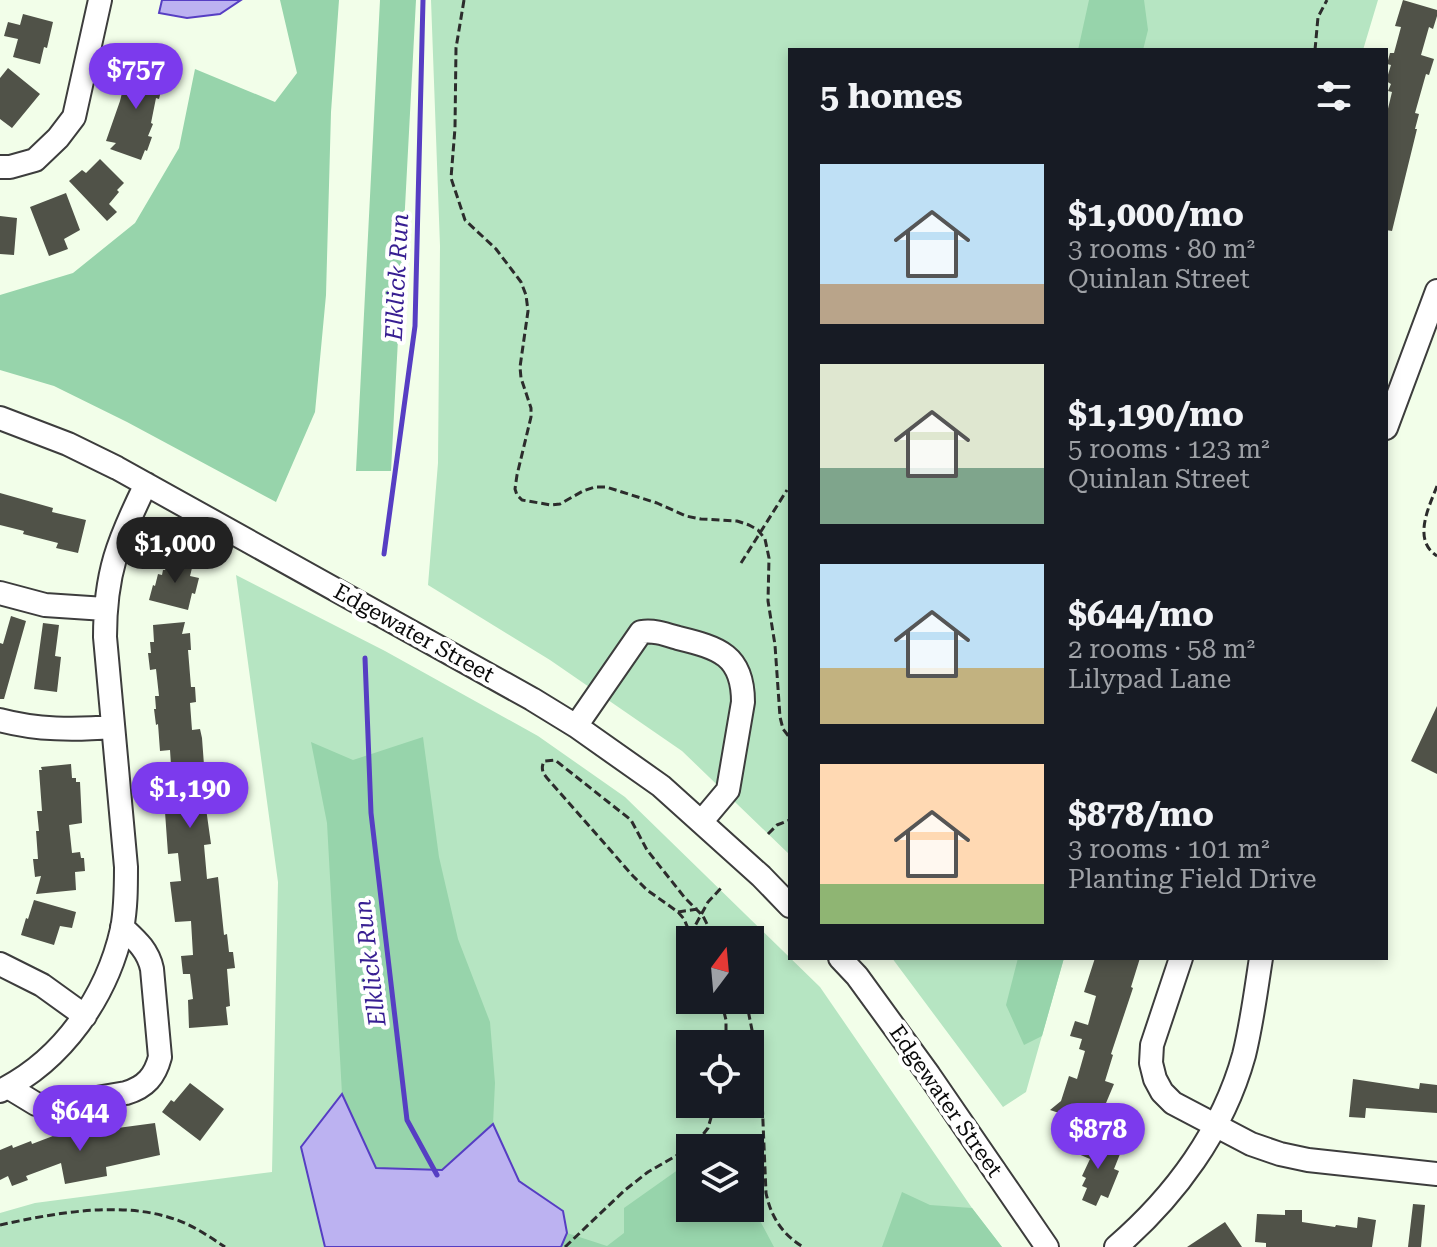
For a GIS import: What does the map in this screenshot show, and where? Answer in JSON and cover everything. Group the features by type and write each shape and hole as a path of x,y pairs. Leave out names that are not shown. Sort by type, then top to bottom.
{"street":[{"path":"0,167 35,160 74,117 100,0"},
{"path":"1388,423 1437,291"},
{"name":"Edgewater Street","path":"0,418 68,444 146,484 576,726 661,786 788,904"},
{"path":"4,1089 56,1050 85,1016 102,987 122,927 126,867 105,609 113,559 124,528 146,484"},
{"path":"0,593 45,605 105,609"},
{"path":"576,726 641,632 651,630 711,646 723,654 734,663 740,674 743,702 728,790 702,821"},
{"path":"0,720 45,729 113,727"},
{"path":"4,1089 36,1104 50,1106 126,1093 149,1082 160,1057 152,969 144,948 122,927"},
{"name":"Edgewater Street","path":"842,960 929,1075 1047,1247"},
{"path":"1180,960 1152,1045 1151,1063 1162,1092 1173,1103 1251,1144 1280,1154 1308,1160 1437,1174"},
{"path":"1116,1247 1170,1194 1215,1126 1234,1086 1243,1057 1261,960"},
{"path":"0,964 42,985 85,1016"}],"path":[{"path":"464,0 456,48 451,178 465,220 496,249 521,282 526,295 528,311 520,367 531,417 517,475 517,495 522,500 551,505 560,504 595,487 606,487 686,516 737,521 760,533 765,539 769,558 768,601 775,645 780,717 788,735"},
{"path":"1315,48 1318,17 1327,0"},
{"path":"1437,486 1425,519 1424,536 1426,547 1437,556"},
{"path":"741,563 787,490"},
{"path":"687,926 678,912 633,876 547,778 542,772 544,761 555,760 631,820 647,850 685,898 700,911 708,926"},
{"path":"768,834 788,820"},
{"path":"695,926 700,911 723,886"},
{"path":"678,912 700,911"},
{"path":"749,1014 761,1075 766,1193 770,1211 780,1228 803,1247"},
{"path":"565,1247 625,1190 648,1172 695,1145 708,1128 711,1118"},
{"path":"0,1225 114,1208 178,1220 225,1247"}],"green space":[{"path":"280,0 339,0 331,112 326,295 315,412 276,502 54,386 0,370 0,295 73,273 135,223 179,148 195,69 275,102 297,73"},
{"path":"380,0 416,0 391,471 356,471"},
{"path":"431,0 1378,0 1364,48 788,48 788,853 682,751 550,660 428,585 438,463 440,246"},
{"path":"1089,0 1144,0 1148,30 1144,48 1078,48"},
{"path":"236,575 385,651 538,736 625,797 757,926 676,926 676,1014 764,1014 764,932 788,956 788,960 792,960 820,987 1002,1247 0,1247 0,1213 35,1203 272,1172 278,882"},
{"path":"423,737 439,857 458,939 490,1022 495,1083 493,1124 442,1170 376,1168 342,1094 327,823 311,742 353,760"},
{"path":"893,960 1063,960 1026,1092 1003,1107"},
{"path":"1017,960 1063,960 1042,1036 1024,1045 1006,1005"},
{"path":"676,1171 676,1222 761,1222 774,1247 561,1247 567,1233 607,1246 624,1233 624,1208"},
{"path":"902,1192 930,1205 972,1208 1002,1247 882,1247"}],"shaded area":[{"path":"162,0 241,0 220,14 187,18 159,13"},
{"path":"342,1094 376,1168 442,1170 493,1124 519,1181 563,1211 567,1233 561,1247 325,1247 301,1147"}],"building":[{"path":"1403,0 1437,10 1433,29 1429,27 1421,55 1434,59 1429,75 1426,74 1415,113 1419,114 1417,129 1392,231 1388,230 1388,109 1392,92 1388,91 1391,65 1388,60 1390,53 1394,53 1401,27 1395,26"},
{"path":"23,14 53,22 40,64 13,57 18,39 4,36 8,22 20,25"},
{"path":"132,63 166,71 159,99 156,98 153,124 148,136 152,137 141,160 110,149 116,143 106,141"},
{"path":"8,68 40,94 12,128 0,119 0,78"},
{"path":"100,159 124,183 109,204 117,212 107,221 69,181 82,170 86,173"},
{"path":"66,193 80,230 64,239 68,249 49,256 30,207"},
{"path":"0,216 17,218 14,255 0,254"},
{"path":"0,493 53,508 52,512 86,520 78,553 56,548 58,543 0,525"},
{"path":"168,558 193,564 190,576 199,578 188,610 149,600 153,585 158,574 162,575 165,570"},
{"path":"11,616 26,621 4,699 0,699 0,643 3,644"},
{"path":"185,622 182,634 190,633 191,687 195,687 196,702 190,703 192,730 200,729 202,738 204,765 195,766 198,795 204,794 211,844 204,845 207,879 218,877 224,935 227,934 229,952 233,952 235,968 227,969 228,1025 189,1028 188,1000 193,999 190,974 183,974 181,956 193,955 191,921 175,922 170,882 181,881 178,853 168,854 160,781 172,780 170,750 160,751 154,709 155,696 159,696 156,669 150,670 148,653 151,653 150,642 154,642 153,625"},
{"path":"43,623 59,625 55,656 61,657 57,692 34,689"},
{"path":"1437,706 1437,774 1411,761"},
{"path":"71,764 72,778 80,782 82,823 69,825 72,853 80,852 85,871 75,872 76,890 36,894 41,876 35,877 33,859 38,859 37,811 42,811 39,770 42,770 41,767"},
{"path":"34,900 76,912 72,928 60,926 54,945 21,935"},
{"path":"1094,960 1139,960 1105,1081 1114,1084 1095,1125 1050,1110 1061,1101 1069,1076 1077,1079 1085,1051 1079,1049 1082,1039 1070,1036 1075,1021 1088,1025 1096,996 1084,992"},
{"path":"1353,1079 1419,1089 1420,1083 1437,1085 1437,1113 1366,1108 1365,1118 1349,1117"},
{"path":"190,1083 224,1109 200,1141 162,1112"},
{"path":"155,1123 160,1155 106,1167 107,1176 65,1184 61,1163 26,1176 28,1180 12,1186 8,1176 0,1180 0,1150 12,1145 13,1148 84,1130 85,1136"},
{"path":"1082,1138 1120,1154 1114,1169 1119,1171 1108,1198 1101,1195 1096,1206 1082,1200 1087,1188 1082,1186 1086,1178 1082,1176 1090,1159 1076,1153"},
{"path":"1413,1204 1425,1205 1421,1247 1408,1247"},
{"path":"1285,1210 1302,1210 1302,1222 1335,1227 1357,1228 1358,1217 1376,1220 1372,1247 1266,1247 1266,1243 1255,1242 1257,1214 1285,1215"},
{"path":"1225,1222 1242,1247 1187,1247"}],"waterway":[{"name":"Elklick Run","path":"384,554 415,326 423,0"},
{"name":"Elklick Run","path":"365,658 371,813 407,1120 437,1175"}]}
